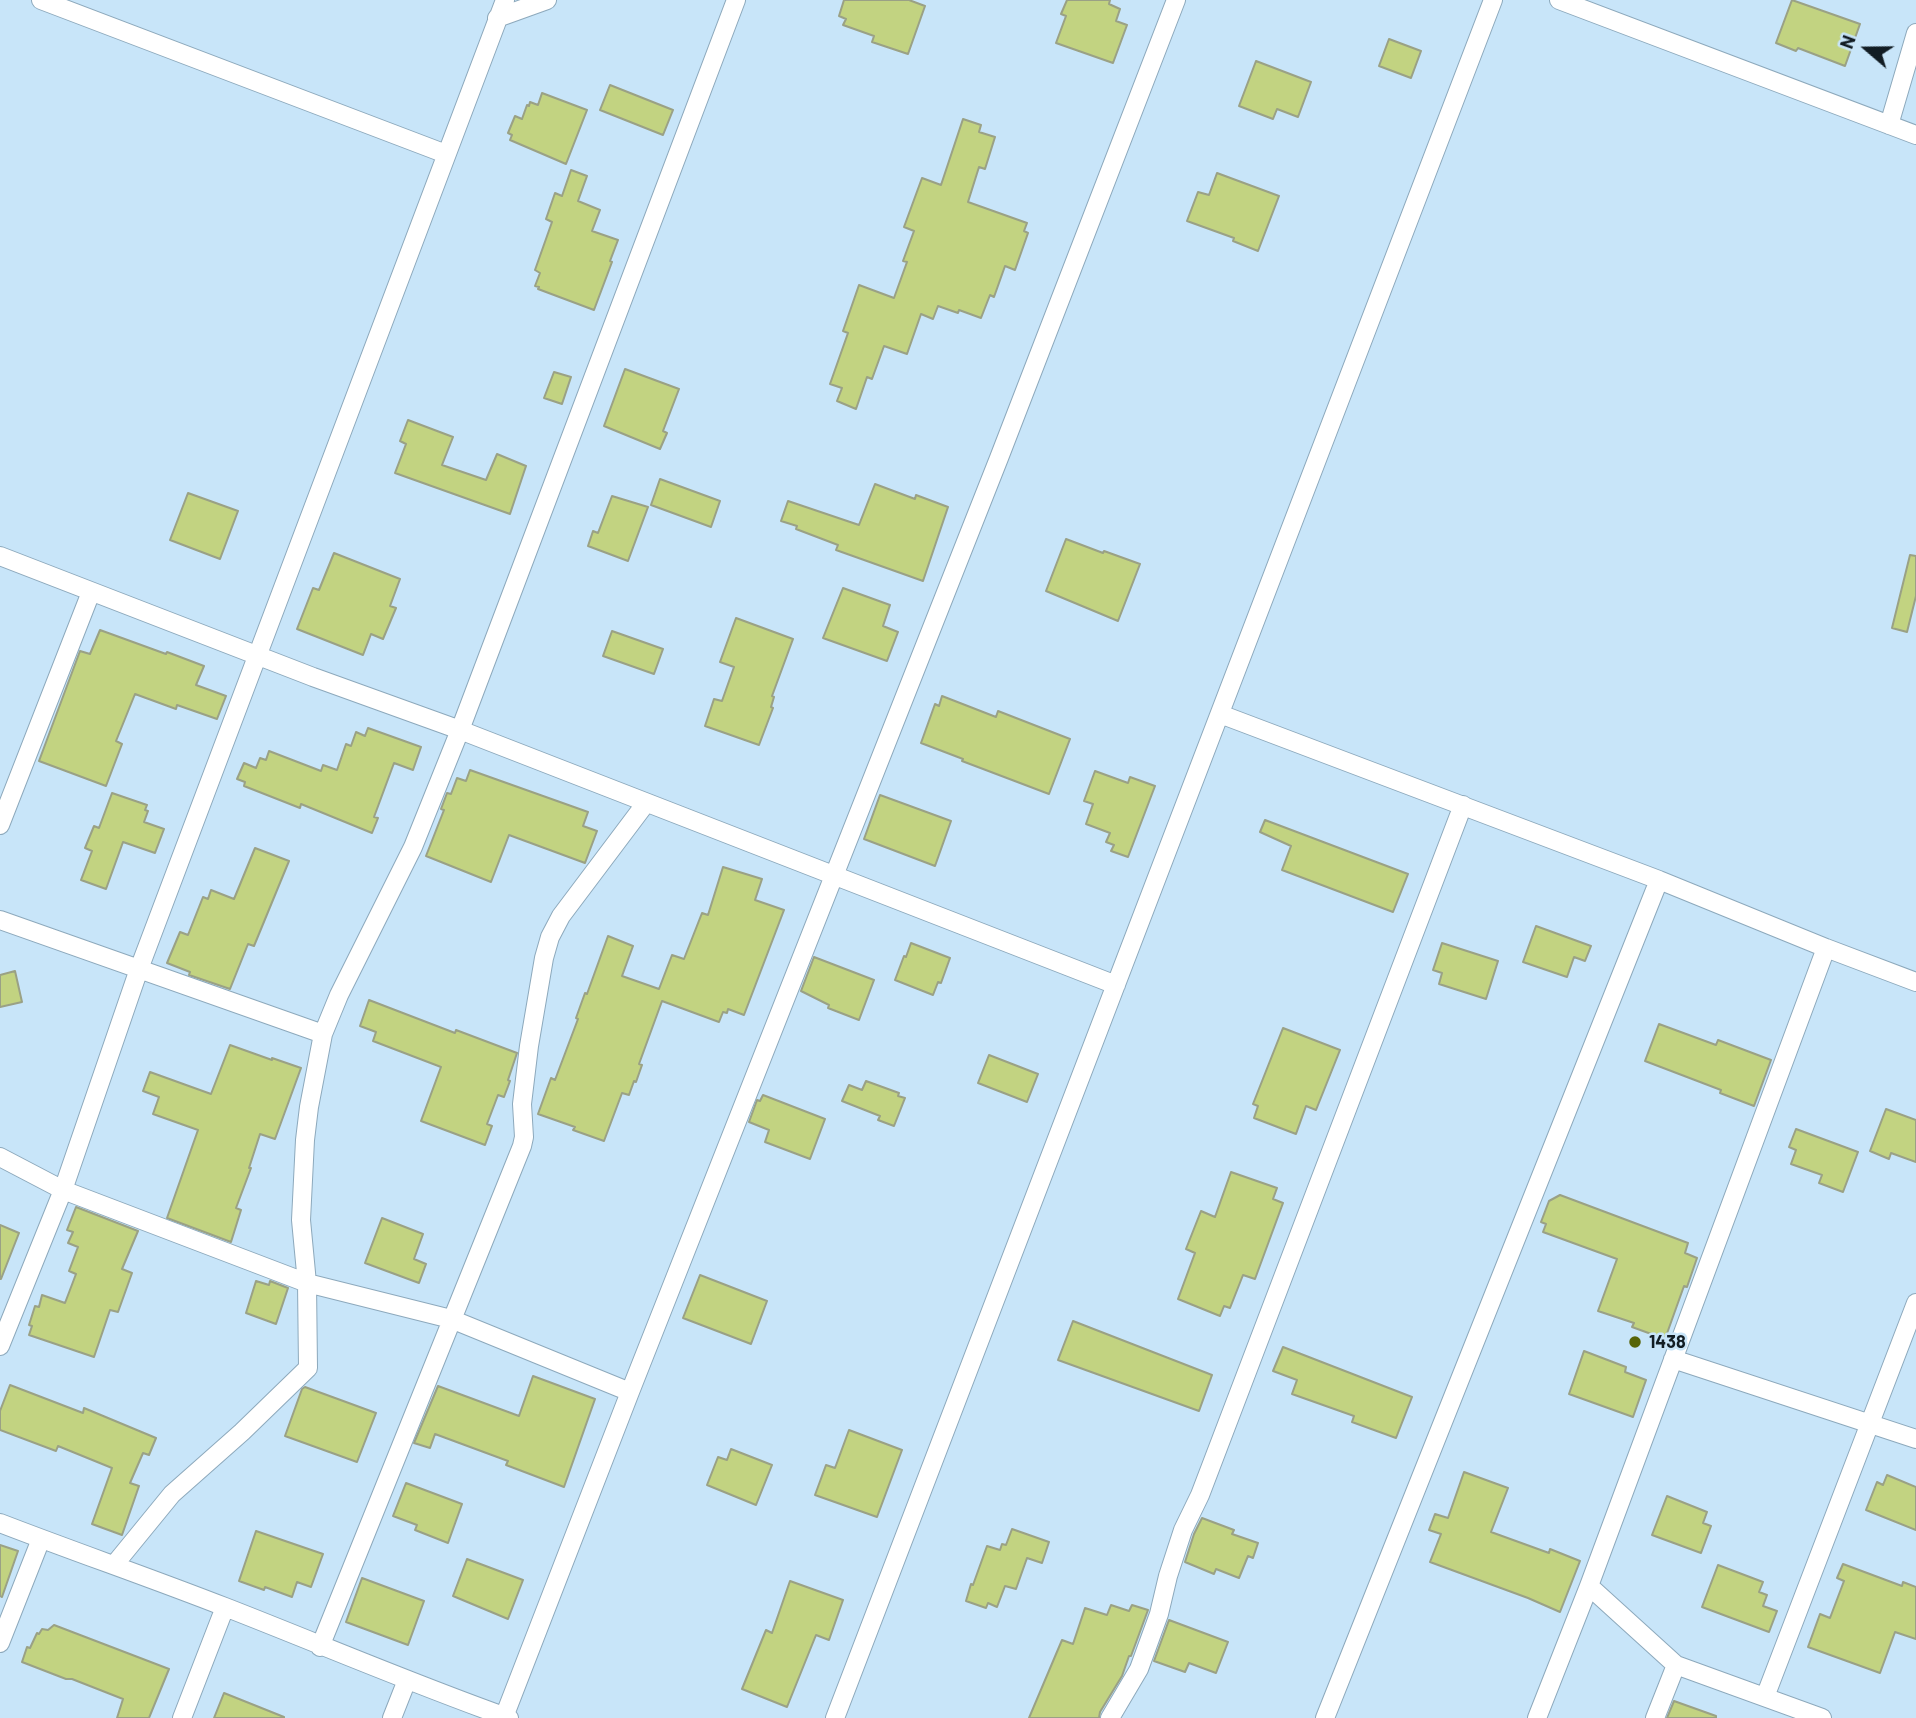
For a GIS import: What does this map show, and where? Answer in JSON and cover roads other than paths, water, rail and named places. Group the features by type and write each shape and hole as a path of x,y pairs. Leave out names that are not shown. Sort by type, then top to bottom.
{"street":[{"path":"41,0 446,154"},
{"path":"0,1346 63,1190 139,968 505,0"},
{"path":"497,18 547,0"},
{"path":"114,1565 173,1494 308,1368 307,1283 301,1220 305,1140 323,1034 339,995 413,846 460,730 736,0"},
{"path":"0,1523 225,1607 320,1647 506,1717 630,1392 995,471 1176,0"},
{"path":"835,1718 1493,0"},
{"path":"1559,0 1916,135"},
{"path":"1889,125 1916,33"},
{"path":"0,556 257,656 460,730 1116,985"},
{"path":"0,825 90,592"},
{"path":"1220,714 1659,880 1916,982"},
{"path":"320,1647 522,1146 522,1104 528,1046 550,937 561,916 646,803"},
{"path":"1110,1718 1139,1669 1159,1614 1183,1530 1200,1495 1462,805"},
{"path":"1325,1718 1659,880"},
{"path":"0,920 323,1034"},
{"path":"1537,1718 1589,1586 1826,948"},
{"path":"0,1157 63,1190 307,1283 451,1319 630,1392"},
{"path":"1765,1697 1916,1303"},
{"path":"1673,1359 1916,1439"},
{"path":"0,1643 41,1539"},
{"path":"1589,1586 1676,1665 1822,1718"},
{"path":"182,1718 225,1607"},
{"path":"1655,1718 1676,1665"},
{"path":"392,1718 407,1680"}],"place":[{"name":"1438","path":"1635,1342"}]}
